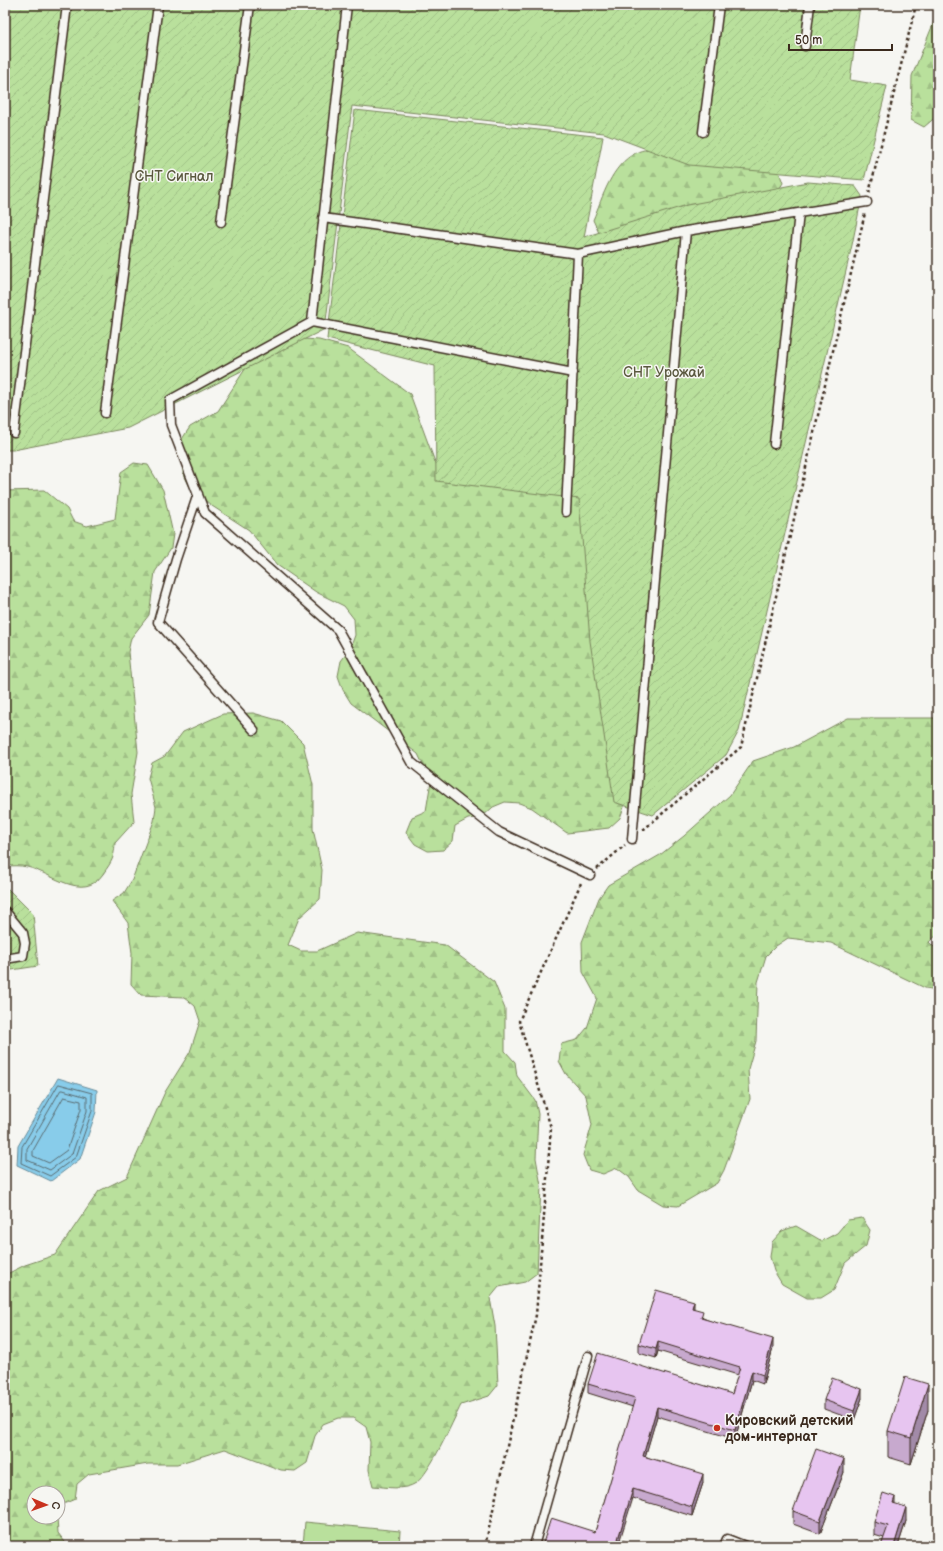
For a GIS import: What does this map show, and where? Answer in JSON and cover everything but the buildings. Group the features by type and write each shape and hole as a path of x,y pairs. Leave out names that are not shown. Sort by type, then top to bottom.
{"lane":[{"path":"14,433 67,5"},
{"path":"105,413 158,5"},
{"path":"220,222 250,5"},
{"path":"312,322 347,5"},
{"path":"703,132 719,5"},
{"path":"805,46 810,5"},
{"path":"323,218 578,254 686,231 867,202"},
{"path":"774,444 798,213"},
{"path":"632,839 686,231"},
{"path":"566,512 578,254"},
{"path":"573,374 312,322 170,400 171,425 205,513 338,630 411,762 499,832 590,875"},
{"path":"198,494 176,559 158,622 254,730"},
{"path":"5,911 23,933 25,943 23,956 5,959"},
{"path":"534,1546 588,1356"},
{"path":"724,1546 726,1539 745,1546"}],"path":[{"path":"485,1546 536,1315 551,1128 519,1021 579,884 741,747 867,202 916,5"}],"green space":[{"name":"СНТ Сигнал","path":"5,5 860,5 850,80 887,86 864,180 689,165 604,133 352,106 325,329 128,428 13,450 5,450"},
{"path":"938,12 938,115 924,127 911,120 912,76"},
{"name":"СНТ Урожай","path":"355,110 603,137 584,237 687,205 808,182 855,186 862,196 852,245 739,731 726,755 653,815 614,802 590,641 579,499 436,481 435,366 327,339"},
{"path":"660,148 778,169 783,183 766,209 599,233 593,220 604,192 614,173 627,158 636,153 644,150"},
{"path":"289,338 319,340 348,348 410,394 435,462 444,473 586,493 630,790 620,818 609,828 567,833 532,808 519,803 505,802 493,807 482,817 468,819 455,826 453,841 443,850 428,851 415,844 406,832 412,817 426,811 431,781 418,754 351,703 343,690 338,676 341,661 350,649 355,635 354,619 344,606 316,592 277,565 249,530 212,506 190,487 183,473 180,442 190,427 218,411 260,346"},
{"path":"134,463 148,465 163,490 173,534 171,548 155,572 149,615 131,638 128,652 138,752 131,794 134,822 115,843 112,860 103,874 95,882 86,886 76,886 27,867 5,866 5,491 44,490 67,509 73,521 87,526 115,519 121,472"},
{"path":"253,713 281,721 303,743 313,785 313,829 322,870 320,899 299,918 288,945 301,951 317,951 357,933 445,945 494,982 505,1009 505,1051 515,1062 517,1076 535,1100 538,1114 536,1158 541,1186 537,1273 525,1282 499,1287 490,1298 495,1326 498,1385 489,1396 461,1405 428,1469 422,1478 416,1483 401,1488 373,1486 369,1470 370,1442 366,1427 353,1418 338,1418 323,1424 315,1436 307,1463 295,1471 281,1470 225,1449 177,1464 148,1464 89,1474 77,1484 75,1499 66,1503 66,1485 26,1485 26,1525 58,1525 58,1533 68,1546 5,1546 5,1275 25,1265 55,1255 99,1191 127,1177 165,1092 190,1052 200,1021 195,1006 184,997 141,995 131,984 132,953 128,923 112,901 124,893 132,880 154,821 156,807 148,778 152,763 165,756 183,732 223,714"},
{"path":"848,718 938,718 938,934 929,942 938,951 938,990 925,988 831,943 788,938 776,946 766,956 758,982 756,1041 748,1069 750,1099 724,1170 717,1183 678,1206 663,1205 638,1190 629,1177 617,1168 603,1174 589,1170 583,1155 592,1125 586,1096 566,1074 559,1061 561,1044 577,1040 587,1028 597,998 583,972 582,942 599,898 608,885 660,855 684,836 730,795 753,761 794,747"},
{"path":"5,886 33,914 38,966 5,971"},
{"path":"862,1218 870,1230 866,1246 845,1263 834,1290 821,1298 807,1298 782,1284 774,1271 770,1257 772,1242 782,1231 796,1226 822,1241 837,1233 848,1220"},
{"path":"305,1522 400,1531 399,1546 303,1546"}],"water":[{"path":"58,1078 97,1090 96,1112 80,1159 51,1181 17,1165 18,1146"}],"place":[{"name":"Кировский детский дом-интернат","path":"717,1428"}]}
